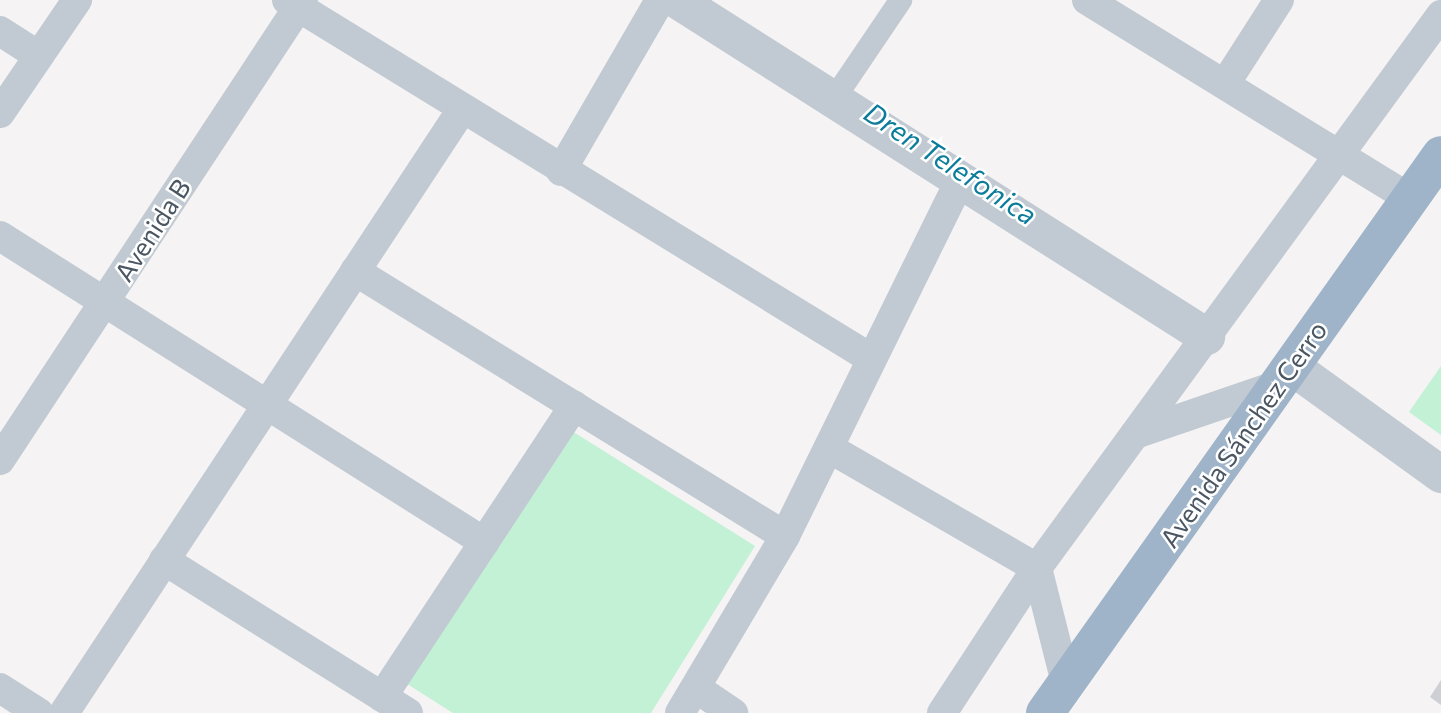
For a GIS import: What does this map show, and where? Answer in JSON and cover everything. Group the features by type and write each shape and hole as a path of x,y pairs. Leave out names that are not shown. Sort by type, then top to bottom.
{"highway":[{"name":"Avenida Sánchez Cerro","path":"1056,698 1441,155"}],"street":[{"path":"0,113 77,0"},
{"path":"561,171 660,0"},
{"path":"677,0 1206,336"},
{"path":"833,99 900,0"},
{"path":"1087,0 1410,199"},
{"path":"1225,84 1279,0"},
{"path":"296,2 461,111 872,359"},
{"name":"Avenida B","path":"0,460 106,300 296,2"},
{"path":"943,713 1037,568 1441,15"},
{"path":"0,31 39,56"},
{"path":"64,713 461,111"},
{"path":"680,713 785,536 960,180"},
{"path":"0,236 268,402 484,542"},
{"path":"355,271 785,536"},
{"path":"1135,434 1285,376 1441,474"},
{"path":"382,697 574,406"},
{"path":"828,448 1037,568"},
{"path":"164,560 408,713"},
{"path":"1037,568 1056,698"},
{"path":"0,688 39,713"},
{"path":"695,688 733,713"}],"green space":[{"path":"1441,366 1441,435 1409,412"},
{"path":"564,426 755,546 651,713 453,713 404,682"}],"building":[{"path":"1441,680 1441,705 1430,697"}],"water label":[{"name":"Dren Telefonica","path":"951,163"}]}
